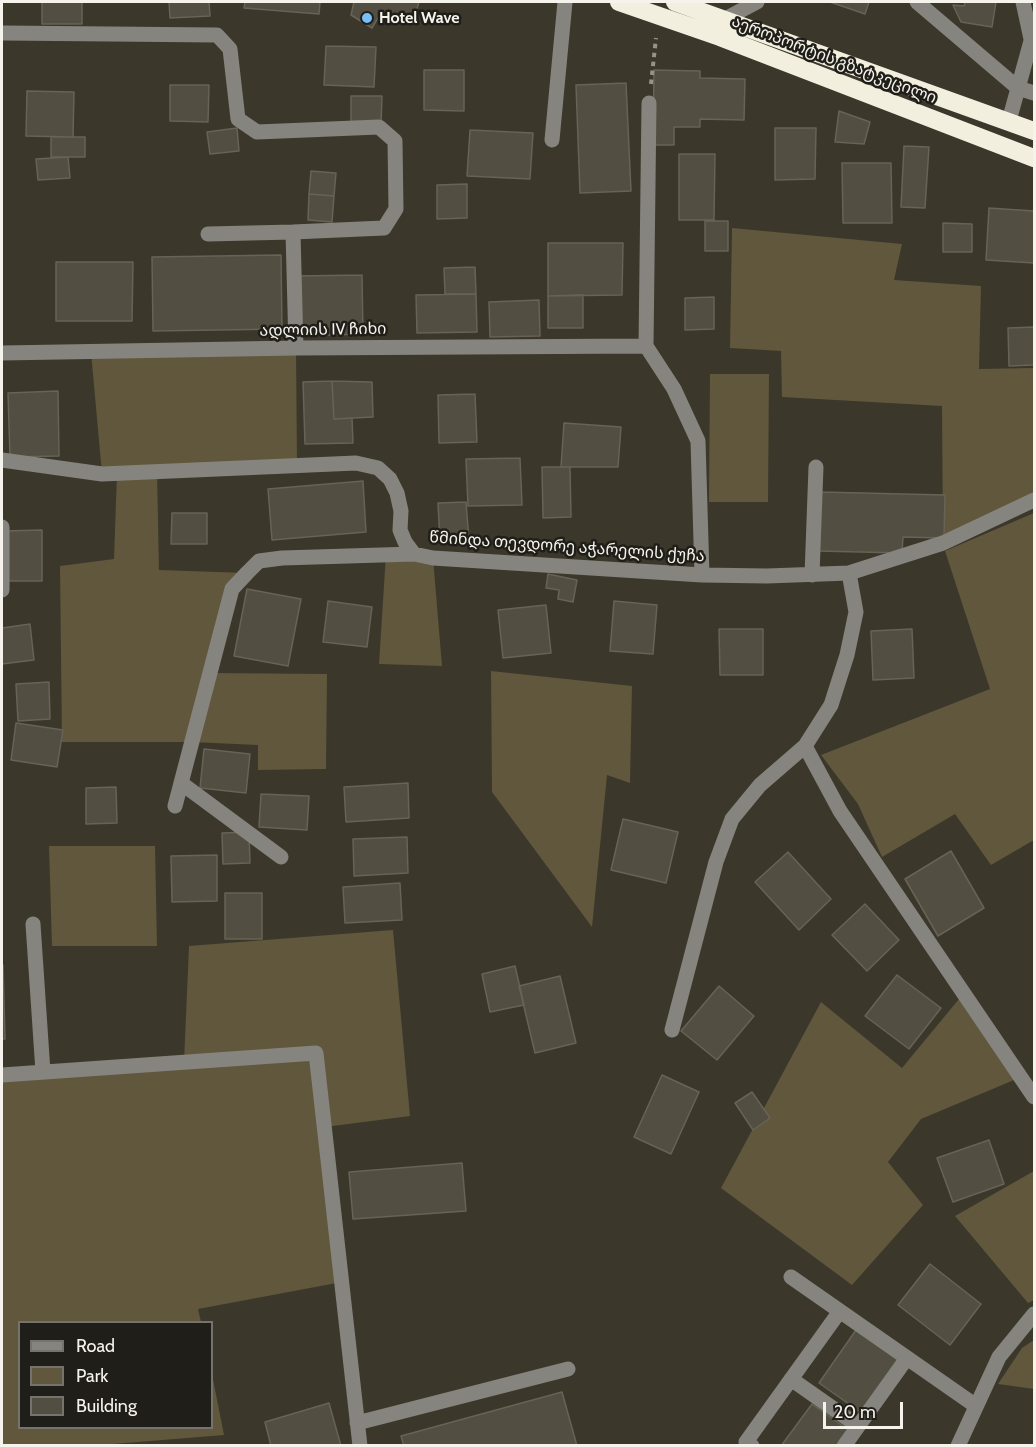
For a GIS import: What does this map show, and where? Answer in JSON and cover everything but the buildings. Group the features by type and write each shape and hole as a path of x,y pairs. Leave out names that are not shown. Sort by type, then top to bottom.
{"highway":[{"name":"აეროპორტის გზატკეცილი","path":"619,2 720,37 1035,158"},
{"name":"აეროპორტის გზატკეცილი","path":"675,2 1035,131"}],"street":[{"path":"552,140 565,2"},
{"path":"725,19 757,2"},
{"path":"917,2 1018,88 1035,93"},
{"path":"1009,122 1033,34 1023,2"},
{"path":"2,33 217,35 230,49 238,119 257,132 379,127 395,141 396,209 384,228 208,234"},
{"path":"649,103 646,346 674,389 698,441 702,575"},
{"path":"293,232 296,348"},
{"name":"ადლიის IV ჩიხი","path":"2,353 296,348 646,346"},
{"name":"წმინდა თევდორე აჭარელის ქუჩა","path":"2,460 102,474 356,463 378,468 390,479 398,493 401,512 400,530 414,554 433,558 702,575 849,573 943,543 1035,500"},
{"path":"812,575 816,467"},
{"path":"2,527 2,590"},
{"path":"175,806 232,589 247,573 259,561 282,558 414,554"},
{"path":"672,1030 716,862 732,819 760,785 805,746 831,705 847,655 856,612 849,573"},
{"path":"805,746 840,811 1035,1097"},
{"path":"181,783 281,857"},
{"path":"33,924 43,1072"},
{"path":"2,1075 316,1053 360,1446"},
{"path":"791,1277 976,1406"},
{"path":"752,1446 746,1442 840,1311"},
{"path":"958,1446 999,1357 1035,1314"},
{"path":"844,1446 907,1358"},
{"path":"357,1423 568,1369"},
{"path":"791,1379 858,1426"}],"path":[{"path":"649,103 658,16"}],"green space":[{"path":"732,228 902,244 894,280 981,286 979,369 1034,368 1034,500 943,543 942,406 782,397 781,351 730,348"},
{"path":"296,348 297,464 157,471 159,570 247,573 232,589 210,673 327,674 326,769 258,770 258,745 192,742 62,742 60,566 114,559 117,474 102,474 91,352"},
{"path":"710,374 769,374 768,502 709,502"},
{"path":"1034,513 1034,840 991,865 955,814 882,857 858,804 821,755 990,689 945,551"},
{"path":"386,554 433,558 442,666 379,664"},
{"path":"491,671 632,686 630,783 607,775 592,927 492,792"},
{"path":"49,846 155,846 157,946 52,946"},
{"path":"393,930 410,1116 325,1127 342,1282 198,1309 201,1321 18,1321 18,1429 213,1429 213,1379 224,1435 101,1445 2,1446 2,1075 184,1062 189,946"},
{"path":"959,999 1014,1080 921,1119 888,1162 923,1205 852,1285 721,1188 821,1002 902,1068"},
{"path":"1034,1171 1034,1300 1028,1303 955,1216"},
{"path":"1034,1340 1034,1389 998,1384 1022,1348"}],"place":[{"name":"Hotel Wave","path":"367,18"}]}
